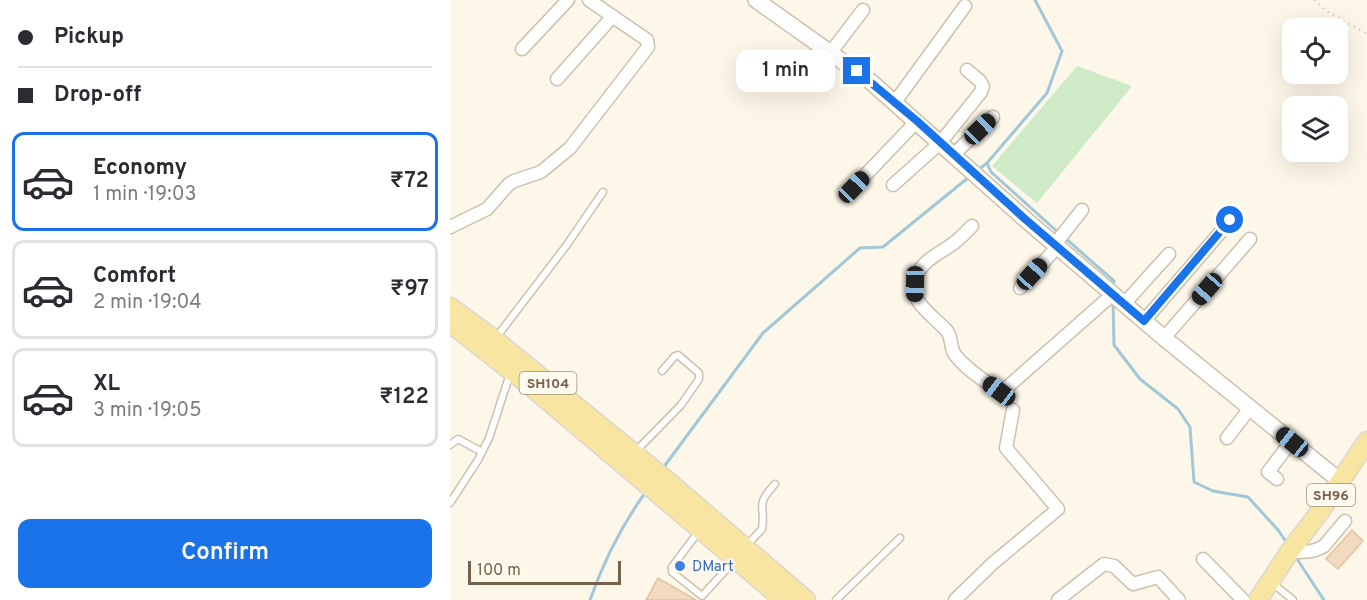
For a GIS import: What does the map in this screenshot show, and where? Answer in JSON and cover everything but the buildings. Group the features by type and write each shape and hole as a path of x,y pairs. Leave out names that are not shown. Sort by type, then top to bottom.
{"main road":[{"name":"SH104","path":"450,307 490,346 741,553 806,600"},
{"name":"SH104","path":"450,323 490,346 511,371 634,464"},
{"name":"SH96","path":"1258,600 1367,441"},
{"name":"SH104","path":"665,489 701,529 741,553 784,600"}],"street":[{"path":"522,49 568,0"},
{"path":"450,227 487,209 514,181 541,172 570,148 648,47 647,40 589,0"},
{"path":"756,0 870,81 1144,321 1340,481"},
{"path":"895,102 965,6"},
{"path":"831,52 863,10"},
{"path":"557,80 613,16"},
{"path":"893,185 940,143 981,92 983,86 980,81 967,70"},
{"path":"953,155 993,117"},
{"path":"854,187 917,121"},
{"path":"1020,288 1057,245 1082,210"},
{"path":"1144,321 1230,220"},
{"path":"972,226 954,243 924,263 917,273 915,297 950,336 950,347 956,357 999,391 1003,391 1169,254"},
{"path":"1164,338 1250,239"},
{"path":"1227,438 1250,408"},
{"path":"955,600 992,564 1058,509 1006,448 1013,410"},
{"path":"1277,479 1268,472 1292,442"},
{"path":"1291,550 1312,552 1324,546 1345,521"},
{"path":"1203,559 1243,600"},
{"path":"1058,600 1104,564 1114,566 1133,584 1158,577 1179,600"}],"lane":[{"path":"490,346 566,246 603,192"},
{"path":"634,464 699,379 699,373 678,355 662,371"},
{"path":"450,503 489,438 511,371"},
{"path":"450,445 458,439 482,452"},
{"path":"701,529 671,570 699,596 705,595 762,529 763,501 776,484"},
{"path":"836,600 900,538"},
{"path":"1270,581 1293,600"}],"path":[{"path":"1314,0 1328,12 1367,34"}],"green space":[{"path":"1077,66 1132,86 1037,203 992,166"}],"waterway":[{"path":"1035,0 1062,51 1047,93 987,163 991,172 1060,234"},
{"path":"977,171 987,163"},
{"path":"663,468 763,333 860,248 883,247 969,177"},
{"path":"1065,238 1114,281 1113,288"},
{"path":"1113,300 1114,345 1140,379 1178,409 1190,427 1194,482 1213,491 1248,497 1287,543"},
{"path":"590,600 614,545 645,493"},
{"path":"1295,556 1324,600"}],"place":[{"name":"DMart","path":"680,566"}],"route":[{"path":"857,71 1144,321 1230,220"}]}
